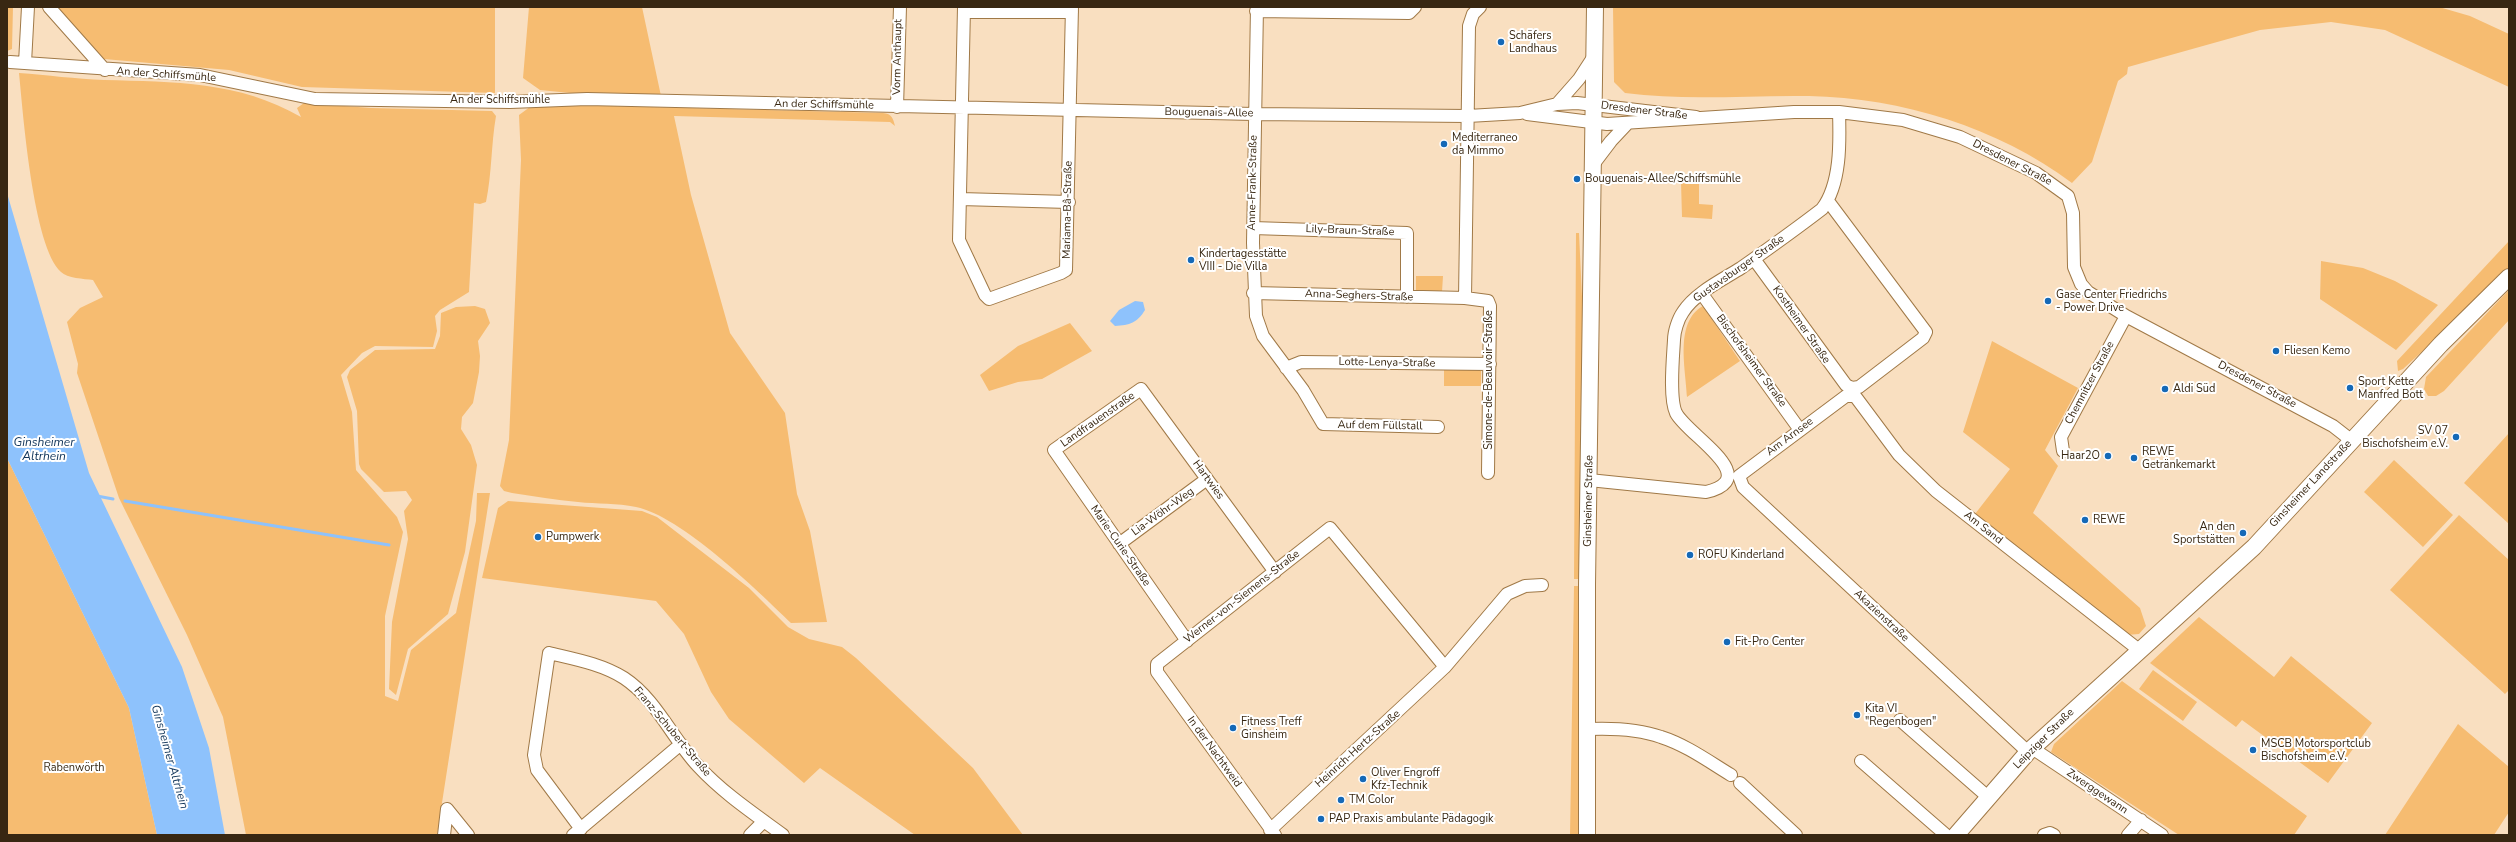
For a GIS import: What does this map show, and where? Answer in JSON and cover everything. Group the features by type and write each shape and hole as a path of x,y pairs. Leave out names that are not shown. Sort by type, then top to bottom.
{"main road":[{"name":"Ginsheimer Straße","path":"1587,835 1592,167 1595,7"},
{"name":"Ginsheimer Landstraße","path":"2139,650 2254,547 2441,344 2509,277"},
{"name":"Leipziger Straße","path":"1956,835 2030,750 2139,650"}],"street":[{"path":"25,63 28,7"},
{"path":"49,7 105,70"},
{"name":"Vorm Anthaupt","path":"897,107 900,7"},
{"path":"1256,9 1409,13 1415,7"},
{"path":"1465,298 1469,26 1473,14 1480,7"},
{"path":"964,9 1072,9"},
{"name":"Mariama-Bâ-Straße","path":"964,9 959,240 985,295 989,299 1061,274 1066,270 1069,202 1072,9"},
{"name":"Anne-Frank-Straße","path":"1256,9 1253,228 1254,293 1256,316 1263,336 1323,424"},
{"path":"1557,104 1579,80 1594,56"},
{"name":"An der Schiffsmühle","path":"10,62 105,70 200,75 315,98 510,102 587,99 897,107"},
{"name":"Bouguenais-Allee","path":"897,107 1254,114 1468,116 1520,113 1557,104 1593,104"},
{"name":"Dresdener Straße","path":"1593,104 1696,117"},
{"name":"Dresdener Straße","path":"1593,123 1627,124 1696,117 1794,112 1839,112 1903,120 1932,128 2005,157 2057,186 2068,196 2072,206 2074,267 2079,281 2094,296 2126,316 2327,423 2351,440"},
{"name":"Gustavsburger Straße","path":"1734,476 1726,465 1688,429 1676,413 1674,401 1674,338 1678,322 1683,311 1702,294 1754,259 1822,209 1828,201 1834,184 1840,129 1839,112"},
{"name":"Bouguenais-Allee","path":"1520,113 1593,123"},
{"path":"1592,167 1607,145 1627,124"},
{"path":"960,199 1069,202"},
{"name":"Kostheimer Straße","path":"1754,259 1840,380 1852,388 1859,387 1922,338 1926,332 1828,201"},
{"name":"Lily-Braun-Straße","path":"1253,228 1407,233 1407,297"},
{"name":"Anna-Seghers-Straße","path":"1254,293 1465,298"},
{"name":"Bischofsheimer Straße","path":"1702,294 1800,430"},
{"name":"Simone-de-Beauvoir-Straße","path":"1465,298 1484,299 1488,301 1490,306 1488,473"},
{"name":"Chemnitzer Straße","path":"2063,451 2061,437 2126,316"},
{"name":"Lotte-Lenya-Straße","path":"1286,368 1301,362 1490,364"},
{"name":"Landfrauenstraße","path":"1054,450 1141,389"},
{"name":"Hartwies","path":"1141,389 1275,572"},
{"name":"Am Sand","path":"1842,399 1850,395 1858,399 1899,455 1936,491 2139,650"},
{"name":"Am Arnsee","path":"1734,476 1842,399"},
{"name":"Auf dem Füllstall","path":"1323,424 1438,427"},
{"name":"Marie-Curie-Straße","path":"1054,450 1187,641"},
{"path":"1589,480 1706,492 1721,486 1734,476"},
{"name":"Akazienstraße","path":"1734,476 1743,487 2030,750"},
{"name":"Lia-Wöhr-Weg","path":"1119,544 1207,480"},
{"name":"Werner-von-Siemens-Straße","path":"1156,668 1157,664 1330,528 1445,668"},
{"name":"Heinrich-Hertz-Straße","path":"1272,832 1445,668 1507,594 1525,586 1542,585"},
{"name":"Franz-Schubert-Straße","path":"577,832 537,770 534,755 549,653 604,668 623,678 647,699 698,766 729,795 782,835"},
{"name":"In der Nachtweid","path":"1156,668 1272,832"},
{"path":"1900,720 1988,797"},
{"path":"1587,729 1630,731 1660,736 1699,755 1730,775"},
{"path":"577,832 681,744"},
{"name":"Zwerggewann","path":"2030,750 2162,835"},
{"path":"1861,761 1946,835"},
{"path":"1740,783 1796,835"},
{"path":"444,835 447,809 468,835"},
{"path":"2128,835 2140,820"},
{"path":"750,835 764,821"},
{"path":"2044,835 2050,833 2054,835"}],"green space":[{"path":"7,7 13,7 12,49 7,51"},
{"path":"57,7 495,7 495,93 302,87 229,70 104,59"},
{"path":"529,7 642,7 661,96 620,98 540,90 523,78"},
{"path":"1613,7 2439,7 2470,16 2509,34 2509,87 2385,30 2331,22 2260,30 2128,67 2127,74 2118,81 2092,162 2072,183 2043,163 1980,131 1947,119 1879,103 1844,98 1809,96 1670,97 1625,93 1614,82"},
{"path":"19,73 93,79 181,83 206,86 254,96 278,105 301,117 297,108 304,103 371,108 492,111 496,116 486,202 480,204 474,203 469,292 440,310 435,316 437,331 433,347 375,346 362,353 341,375 352,412 356,470 397,517 403,532 385,616 385,696 398,701 411,650 456,613 476,521 477,493 490,493 437,835 246,835 223,717 187,635 119,498 77,373 78,364 67,322 80,308 103,297 93,280 67,276 61,272 51,258 43,236 36,209 27,147"},
{"path":"534,104 883,113 890,115 893,119 895,126 890,122 674,116 691,195 730,333 785,413 797,494 810,531 827,622 791,623 759,592 718,556 674,524 654,513 629,506 585,503 512,493 504,491 500,486 509,440 521,160 519,115"},
{"path":"1681,182 1699,184 1699,204 1713,205 1712,219 1682,217"},
{"path":"1576,233 1579,233 1583,318 1582,579 1574,579"},
{"path":"2509,241 2509,272 2403,369 2398,371 2397,361"},
{"path":"2321,261 2363,268 2395,281 2438,305 2396,350 2320,299"},
{"path":"1416,276 1443,276 1442,292 1416,291"},
{"path":"2509,290 2509,320 2444,391 2436,396 2428,396 2424,389 2426,377"},
{"path":"475,306 485,309 490,323 478,341 480,356 479,372 473,403 462,417 461,429 471,445 477,465 465,552 448,614 408,649 396,695 389,689 392,622 408,539 404,511 412,500 406,491 384,492 361,469 359,464 357,411 347,377 350,370 375,350 435,349 440,336 441,313 456,307"},
{"path":"1703,306 1740,361 1687,397 1684,360 1685,334 1688,323 1694,313"},
{"path":"1070,323 1092,351 1042,379 1018,382 989,391 980,375 1018,346"},
{"path":"1992,341 2078,388 2045,450 2058,466 2033,513 2140,608 2146,626 2139,634 2126,635 1975,514 2010,469 1963,432"},
{"path":"1444,368 1481,368 1481,386 1444,386"},
{"path":"2509,433 2509,524 2464,483"},
{"name":"Rabenwörth","path":"7,458 129,708 157,835 7,835"},
{"path":"2394,460 2453,515 2423,547 2364,492"},
{"path":"508,501 642,511 657,517 749,588 788,627 809,639 842,647 856,658 973,768 1023,835 915,835 820,768 804,783 729,719 711,692 684,634 656,601 482,578 498,508"},
{"path":"2459,515 2509,560 2509,690 2505,694 2390,590"},
{"path":"1574,586 1582,586 1579,835 1570,835"},
{"path":"2199,617 2274,677 2291,656 2372,723 2328,783 2242,720 2236,727 2150,663"},
{"path":"2153,670 2197,702 2183,721 2139,689"},
{"path":"2122,681 2307,816 2294,835 2179,835 2051,752 2054,744"},
{"path":"2458,724 2509,767 2509,812 2494,835 2385,835"}],"water":[{"name":"Ginsheimer Altrhein","path":"7,193 89,473 182,667 209,748 225,835 157,835 129,708 7,458"},
{"path":"1135,301 1143,302 1145,310 1136,321 1125,325 1115,326 1110,321 1119,310"}],"waterway":[{"path":"97,496 113,499"},
{"path":"125,501 389,545"}],"place":[{"name":"Schäfers Landhaus","path":"1501,42"},
{"name":"Mediterraneo da Mimmo","path":"1444,144"},
{"name":"Bouguenais-Allee/Schiffsmühle","path":"1577,179"},
{"name":"Kindertagesstätte VIII - Die Villa","path":"1191,260"},
{"name":"Gase Center Friedrichs - Power Drive","path":"2048,301"},
{"name":"Fliesen Kemo","path":"2276,351"},
{"name":"Sport Kette Manfred Bott","path":"2350,388"},
{"name":"Aldi Süd","path":"2165,389"},
{"name":"SV 07 Bischofsheim e.V.","path":"2456,437"},
{"name":"Haar2O","path":"2108,456"},
{"name":"REWE Getränkemarkt","path":"2134,458"},
{"name":"REWE","path":"2085,520"},
{"name":"An den Sportstätten","path":"2243,533"},
{"name":"Pumpwerk","path":"538,537"},
{"name":"ROFU Kinderland","path":"1690,555"},
{"name":"Fit-Pro Center","path":"1727,642"},
{"name":"Kita VI \"Regenbogen\"","path":"1857,715"},
{"name":"Fitness Treff Ginsheim","path":"1233,728"},
{"name":"MSCB Motorsportclub Bischofsheim e.V.","path":"2253,750"},
{"name":"Oliver Engroff Kfz-Technik","path":"1363,779"},
{"name":"TM Color","path":"1341,800"},
{"name":"PAP Praxis ambulante Pädagogik","path":"1321,819"}]}
